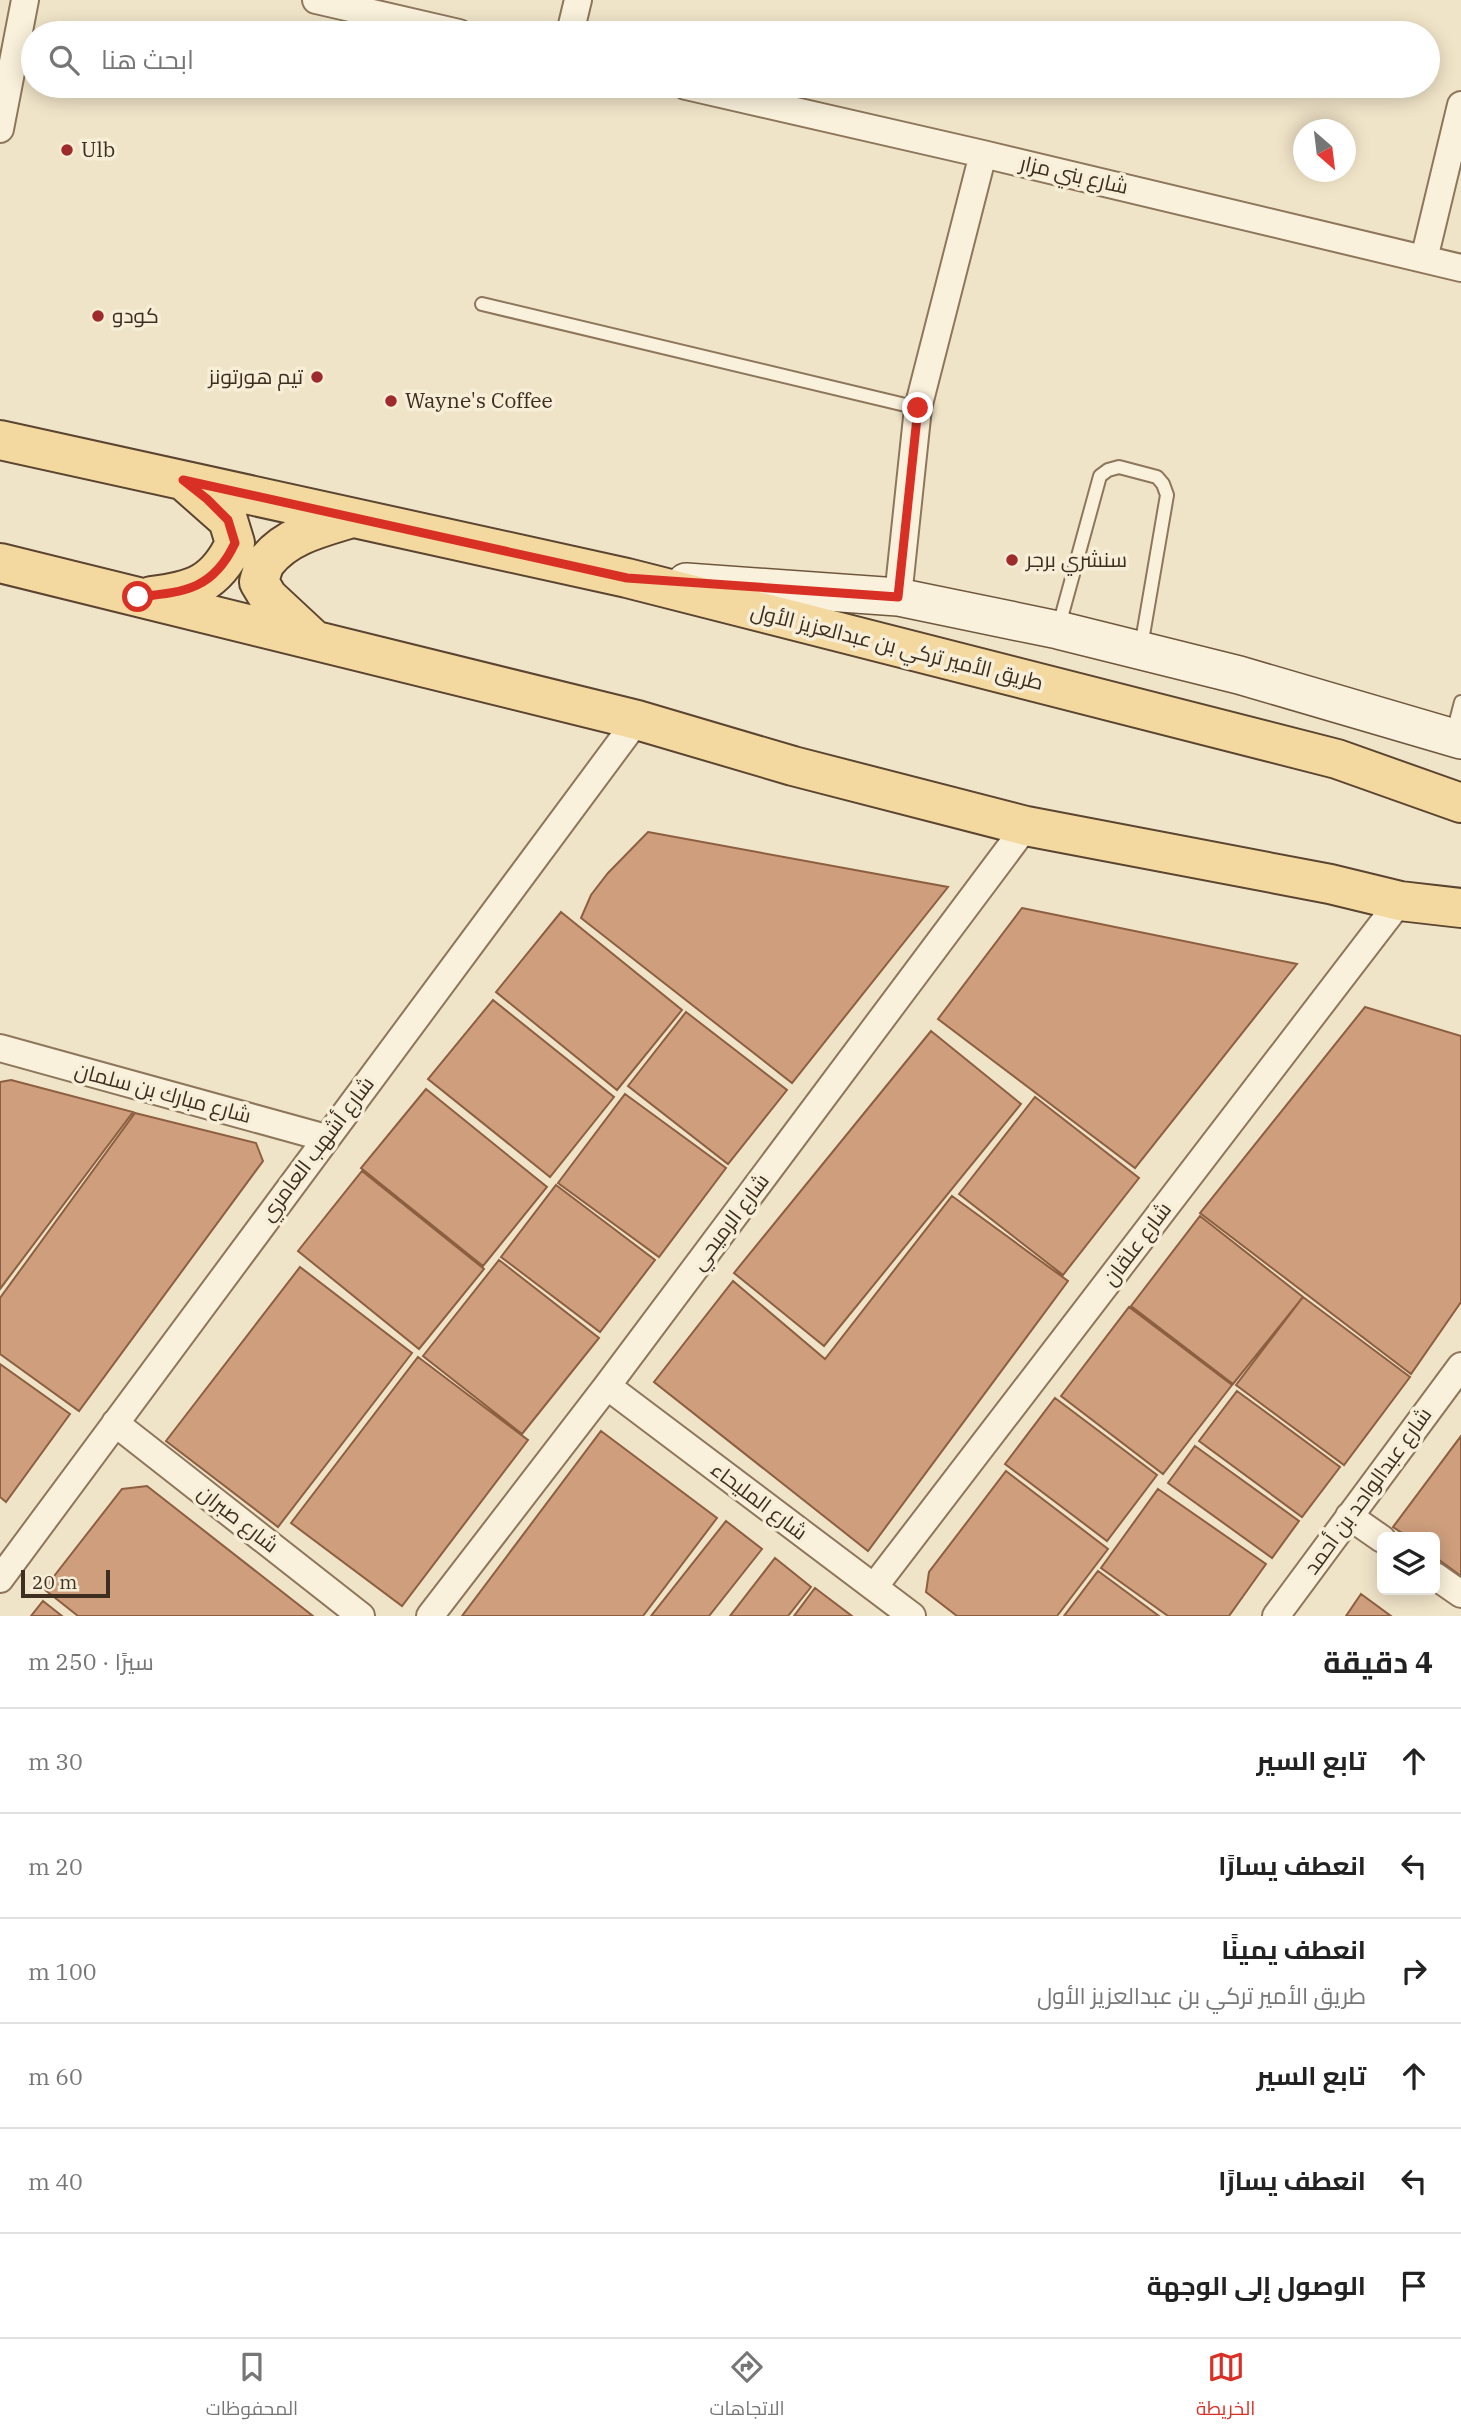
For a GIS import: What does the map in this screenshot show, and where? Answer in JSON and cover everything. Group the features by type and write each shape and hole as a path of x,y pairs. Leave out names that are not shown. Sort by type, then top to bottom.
{"main road":[{"name":"طريق الأمير تركي بن عبدالعزيز الأول","path":"0,440 627,578 1337,759 1461,803"},
{"path":"138,597 182,592 208,581 226,562 235,543 228,520 183,480"},
{"path":"314,640 268,597 259,582 266,562 285,544 314,530 352,517"},
{"path":"0,563 637,720 793,766 1026,826 1330,884 1400,901 1461,908"},
{"path":"1400,901 1461,934"}],"street":[{"path":"0,129 25,0"},
{"path":"316,0 407,21"},
{"path":"573,21 578,0"},
{"name":"شارع بني مزار","path":"739,98 983,153 1461,268"},
{"path":"1424,259 1461,105"},
{"path":"898,597 918,408 983,153"},
{"path":"627,578 898,597 1058,630 1239,675 1456,738"},
{"name":"شارع أشهب العامري","path":"0,1579 637,720"},
{"name":"شارع الرميحي","path":"430,1616 607,1386 1026,826"},
{"name":"شارع علقان","path":"874,1587 1400,901"},
{"name":"شارع مبارك بن سلمان","path":"0,1048 326,1138"},
{"name":"شارع عبدالواحد بن أحمد","path":"1276,1616 1461,1366"},
{"name":"شارع المليحاء","path":"607,1386 912,1616"},
{"name":"شارع صبران","path":"115,1423 361,1616"},
{"path":"1349,1516 1377,1536"},
{"path":"1440,1579 1461,1594"}],"lane":[{"path":"482,304 918,408"},
{"path":"1058,630 1100,476 1119,467 1157,477 1167,495 1140,651"},
{"path":"1456,738 1461,702"}],"building":[{"path":"648,832 948,887 792,1083 581,918 591,895 608,873"},
{"path":"1022,908 1297,964 1135,1168 938,1019"},
{"path":"561,912 682,1010 617,1090 496,992"},
{"path":"493,1000 614,1097 550,1177 428,1079"},
{"path":"1365,1007 1461,1036 1461,1302 1411,1374 1200,1213"},
{"path":"686,1012 787,1090 728,1164 628,1086"},
{"path":"931,1031 1021,1104 824,1346 734,1273"},
{"path":"11,1080 133,1112 0,1289 0,1082"},
{"path":"426,1089 547,1187 483,1266 361,1168"},
{"path":"625,1094 726,1168 659,1257 558,1183"},
{"path":"1035,1097 1139,1178 1063,1275 959,1194"},
{"path":"135,1113 256,1143 263,1161 79,1411 0,1354 0,1298"},
{"path":"362,1171 484,1269 419,1349 298,1251"},
{"path":"556,1185 655,1260 600,1332 501,1257"},
{"path":"952,1196 1068,1281 868,1551 654,1382 733,1281 825,1359"},
{"path":"1200,1216 1303,1297 1233,1384 1131,1306"},
{"path":"499,1260 599,1338 522,1434 423,1356"},
{"path":"300,1267 412,1353 278,1527 166,1441"},
{"path":"1303,1297 1410,1377 1344,1465 1236,1385"},
{"path":"1129,1307 1232,1385 1163,1474 1061,1396"},
{"path":"418,1357 528,1440 402,1606 291,1523"},
{"path":"0,1364 70,1414 6,1502 0,1497"},
{"path":"1237,1391 1340,1467 1302,1517 1199,1441"},
{"path":"1055,1398 1157,1475 1107,1541 1005,1464"},
{"path":"601,1431 717,1518 643,1616 462,1616"},
{"path":"1461,1436 1461,1576 1440,1561 1440,1532 1400,1532 1393,1527"},
{"path":"1195,1446 1299,1521 1272,1558 1168,1483"},
{"path":"1006,1471 1108,1549 1057,1616 957,1616 926,1592 929,1572"},
{"path":"147,1486 313,1616 78,1616 44,1589 122,1489"},
{"path":"1158,1489 1266,1564 1229,1616 1168,1616 1101,1568"},
{"path":"726,1521 762,1549 709,1616 651,1616"},
{"path":"775,1558 811,1587 788,1616 730,1616"},
{"path":"1098,1571 1159,1616 1064,1616"},
{"path":"815,1588 852,1616 794,1616"},
{"path":"1361,1594 1391,1616 1346,1616"},
{"path":"43,1601 62,1616 31,1616"}],"place":[{"name":"Ulb","path":"67,150"},
{"name":"كودو","path":"98,316"},
{"name":"تيم هورتونز","path":"317,377"},
{"name":"Wayne's Coffee","path":"391,401"},
{"name":"سنشري برجر","path":"1012,560"}],"route":[{"path":"138,597 182,592 208,581 226,562 235,543 228,520 183,480 627,578 898,597 918,408"}]}
